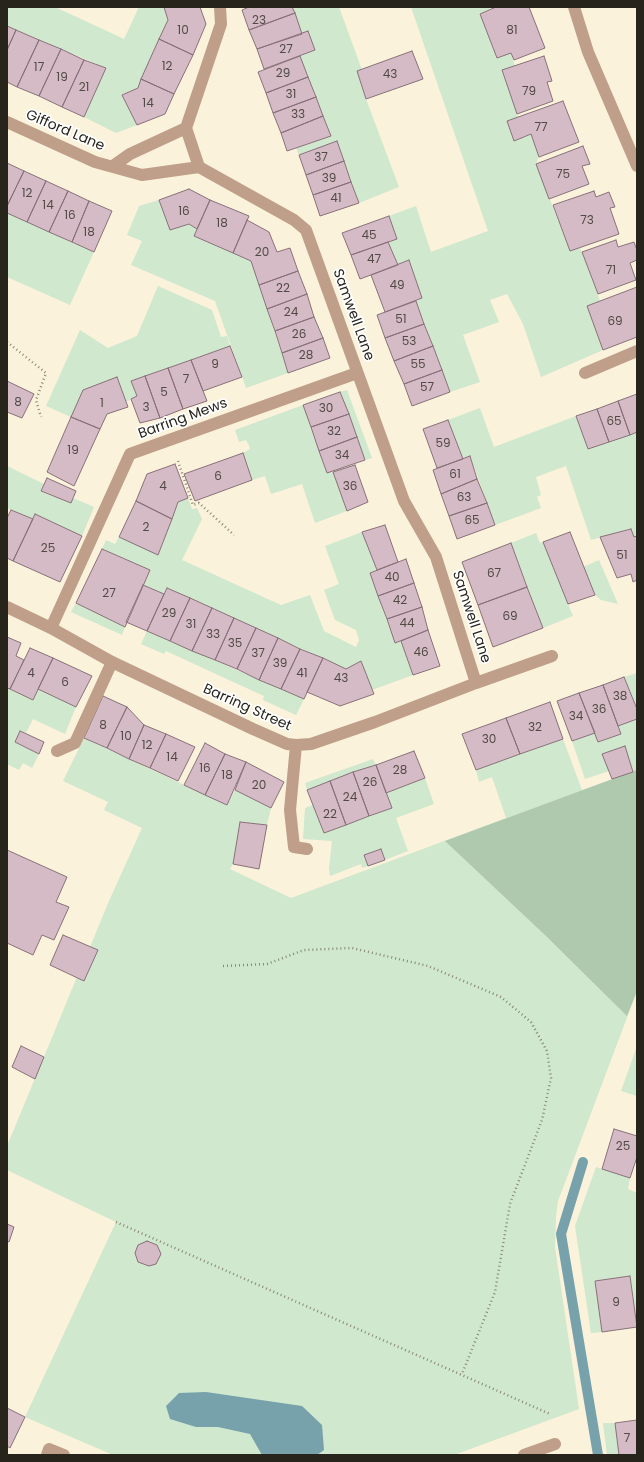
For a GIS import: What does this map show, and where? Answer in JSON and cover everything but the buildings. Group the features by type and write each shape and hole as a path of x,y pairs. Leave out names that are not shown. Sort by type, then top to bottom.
{"street":[{"path":"199,167 186,128 221,24 220,7"},
{"path":"574,7 588,52 637,166"},
{"name":"Gifford Lane","path":"7,122 95,162 142,175 199,167"},
{"name":"Gifford Lane","path":"113,166 130,154 186,128"},
{"name":"Samwell Lane","path":"199,167 294,220 306,230 404,501 436,557 476,683"},
{"path":"585,373 637,351"},
{"name":"Barring Mews","path":"51,628 130,454 357,373"},
{"name":"Barring Street","path":"7,607 51,628 112,662 253,729 287,744 296,745 311,744 375,722 476,683 552,656"},
{"path":"57,751 75,743 112,662"},
{"path":"296,745 290,810 294,847 307,849"},
{"path":"524,1455 555,1444"},
{"path":"47,1455 49,1449 64,1455"}],"path":[{"path":"7,342 46,373 36,400 41,417"},
{"path":"170,440 193,505 199,503 234,535"},
{"path":"223,966 267,964 304,950 352,948 428,966 501,998 531,1022 547,1051 551,1078 544,1113 510,1204 495,1292 462,1374"},
{"path":"116,1222 550,1414"}],"green space":[{"path":"7,7 55,7 124,39 139,7 164,7 168,20 138,88 122,95 137,125 116,133 84,117 106,68 7,26"},
{"path":"292,7 339,7 362,70 357,71 366,99 399,187 359,203 337,142 299,155 296,148 331,136 300,56 315,50 308,32 302,34"},
{"path":"411,7 489,7 490,9 480,14 497,58 511,53 515,66 502,71 518,117 507,122 514,141 531,134 539,157 536,164 570,251 580,248 582,252 600,301 587,306 603,350 541,377 523,324 507,294 490,300 499,322 463,335 480,382 450,392 416,301 422,298 409,260 398,265 388,242 396,239 389,216 416,206 431,252 488,231"},
{"path":"159,200 170,229 189,224 197,229 195,236 251,261 288,373 246,388 215,301 131,265 142,241 127,235 139,206"},
{"path":"7,213 94,252 70,305 7,277"},
{"path":"158,286 212,310 221,337 227,336 230,346 131,381 137,396 128,401 126,401 117,378 71,417 46,406 80,330 108,348 137,336"},
{"path":"347,390 372,458 365,460 340,392"},
{"path":"303,405 327,473 333,472 347,511 315,523 302,484 271,494 265,476 252,480 243,453 250,449 249,445 246,440 239,442 235,430"},
{"path":"480,408 494,447 576,416 588,449 637,432 637,536 634,537 630,529 591,540 566,466 536,477 541,495 537,497 541,508 495,525 470,456 463,459 448,420"},
{"path":"7,466 44,484 41,491 46,494 70,502 73,498 94,507 82,536 35,515 33,519 7,508"},
{"path":"188,498 192,509 197,508 202,519 182,560 281,605 310,595 324,631 356,647 359,640 356,630 335,620 324,590 339,584 325,546 362,532 377,570 370,573 378,596 395,643 401,641 413,675 372,690 361,661 346,669 167,588 164,594 143,585 150,570 102,549 106,540 115,544 119,537 158,554 178,502"},
{"path":"536,533 540,543 543,542 573,616 543,628 511,543"},
{"path":"599,560 618,604 601,600 595,595 583,567"},
{"path":"76,603 125,627 122,635 71,612"},
{"path":"147,631 304,699 296,715 263,700 264,696 166,651 164,654 141,644"},
{"path":"637,673 637,709 624,677"},
{"path":"7,688 33,700 38,689 76,707 65,734 33,719 26,733 20,731 15,742 39,754 32,768 23,763 19,770 7,764"},
{"path":"637,719 637,991 558,1201 556,1217 555,1247 579,1409 454,1455 113,1455 25,1417 116,1222 7,1170 7,1146 77,977 84,980 98,950 90,947 142,828 104,810 108,802 63,781 84,738 227,805 235,790 271,808 267,825 240,822 233,864 230,869 291,898 506,818 492,777 479,782 476,770 563,739 582,790 633,772 625,747 602,754 609,771 585,779 572,741 595,733 599,742 621,734 618,726"},
{"path":"373,759 376,765 307,790 305,783"},
{"path":"637,770 637,991 627,1016 545,935 445,841"},
{"path":"425,778 434,804 396,818 408,851 385,860 381,849 364,855 368,866 362,868 361,864 330,876 329,868 332,841 303,839 305,808 313,805 324,833 392,808 386,793"},
{"path":"637,1046 637,1096 621,1091"},
{"path":"596,1167 630,1178 628,1189 637,1193 637,1325 630,1276 595,1281 602,1332 591,1333 575,1226"},
{"path":"603,1423 615,1423 619,1455 607,1455"}],"water":[{"path":"206,1392 302,1406 322,1425 324,1450 317,1455 262,1455 250,1434 218,1427 196,1427 170,1419 166,1406 179,1393"}],"waterway":[{"path":"583,1162 561,1234 598,1455"}]}
